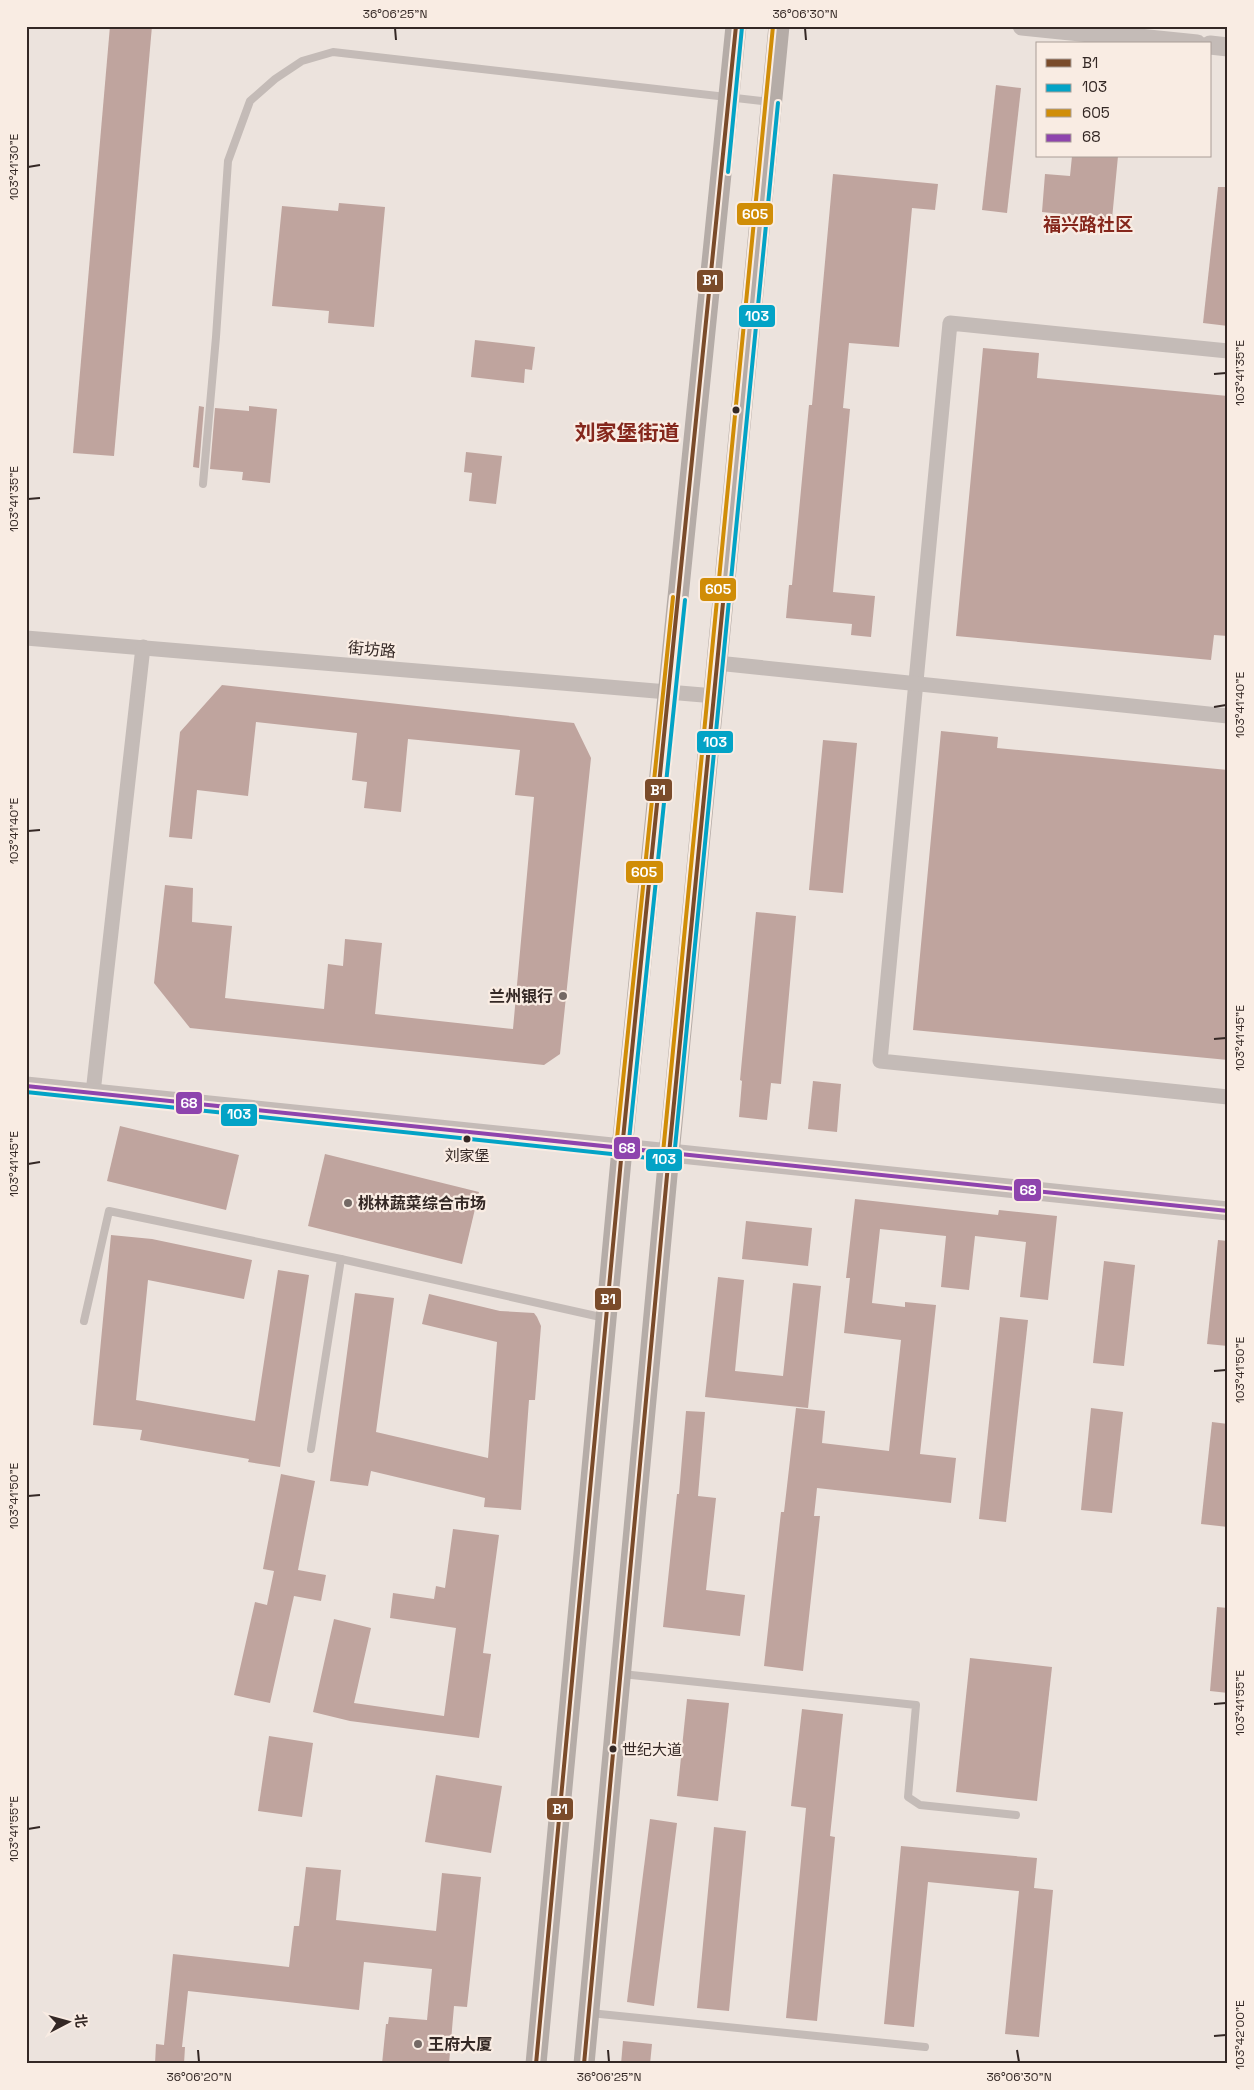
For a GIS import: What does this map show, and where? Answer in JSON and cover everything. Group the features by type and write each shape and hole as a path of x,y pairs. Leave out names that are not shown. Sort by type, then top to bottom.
{"main road":[{"path":"536,2064 622,1149 670,692 736,26"},
{"path":"584,2064 668,1154 779,26"}],"street":[{"path":"1022,26 1178,42"},
{"path":"1212,45 1228,47"},
{"path":"1228,351 950,323 880,1061 1228,1097"},
{"name":"街坊路","path":"26,638 714,696"},
{"path":"93,1093 143,647"},
{"path":"717,663 1228,716"},
{"path":"26,1086 1228,1211"}],"lane":[{"path":"203,484 216,337 228,161 250,101 302,61 333,52 729,99 772,102"},
{"path":"84,1321 109,1211 341,1259 606,1318"},
{"path":"311,1449 341,1259"},
{"path":"620,1674 916,1705 908,1797 920,1805 1016,1815"},
{"path":"588,2013 925,2046"}],"building":[{"path":"110,26 152,26 114,456 73,453"},
{"path":"996,85 1021,88 1007,213 982,210"},
{"path":"1072,158 1118,158 1112,219 1042,212 1045,174 1070,176"},
{"path":"833,174 938,184 935,210 912,208 899,347 849,343 843,408 850,409 833,592 875,596 871,637 851,635 852,624 786,618 789,585 792,585 809,405 812,405"},
{"path":"1218,187 1228,187 1228,326 1203,323"},
{"path":"339,203 385,207 374,327 328,323 329,311 272,306 282,206 338,211"},
{"path":"475,340 535,347 532,370 525,369 524,383 471,377"},
{"path":"983,348 1039,353 1037,378 1228,396 1228,636 1214,635 1211,660 956,636"},
{"path":"199,406 204,407 199,468 193,467"},
{"path":"249,406 277,409 270,483 242,480 243,472 210,469 215,408 249,411"},
{"path":"466,452 502,456 496,504 469,501 472,473 464,472"},
{"path":"222,685 574,723 591,758 560,1054 544,1065 190,1028 154,983 165,885 193,888 192,922 232,926 225,998 324,1009 328,964 343,966 345,939 382,943 375,1014 513,1029 534,797 515,795 520,750 408,739 401,812 364,808 367,782 352,780 357,733 256,722 248,796 197,790 192,839 169,837 180,732"},
{"path":"941,731 998,737 997,748 1228,770 1228,1060 913,1030"},
{"path":"823,740 857,743 843,893 809,890"},
{"path":"756,912 796,916 781,1084 771,1083 767,1120 739,1117 742,1081 740,1080"},
{"path":"813,1081 841,1084 837,1132 808,1129"},
{"path":"120,1126 239,1155 226,1210 107,1181"},
{"path":"325,1154 479,1192 462,1264 308,1226"},
{"path":"855,1199 998,1215 999,1210 1057,1216 1048,1300 1020,1297 1026,1242 975,1236 969,1290 941,1287 946,1236 880,1229 872,1303 905,1307 905,1302 936,1305 920,1454 956,1458 951,1503 817,1488 814,1516 820,1516 803,1671 764,1666 781,1512 784,1512 796,1408 825,1411 822,1443 889,1451 901,1340 844,1333 850,1278 846,1278"},
{"path":"746,1221 812,1228 808,1266 742,1259"},
{"path":"111,1235 152,1239 252,1260 244,1299 148,1280 136,1400 255,1421 278,1270 309,1275 280,1467 248,1462 249,1459 140,1440 142,1430 93,1425"},
{"path":"1218,1240 1228,1241 1228,1346 1207,1344"},
{"path":"1104,1261 1135,1265 1124,1366 1093,1363"},
{"path":"718,1277 744,1280 735,1371 783,1376 793,1283 821,1286 808,1408 705,1397"},
{"path":"355,1293 394,1298 376,1432 488,1458 497,1342 422,1324 429,1294 500,1311 534,1313 541,1326 535,1400 529,1400 521,1510 484,1507 485,1498 371,1471 368,1486 330,1481"},
{"path":"1000,1317 1028,1320 1006,1522 979,1519"},
{"path":"1091,1408 1123,1412 1112,1513 1081,1510"},
{"path":"686,1411 705,1412 698,1496 716,1498 706,1590 745,1595 740,1636 663,1627 677,1494 679,1494"},
{"path":"1212,1422 1228,1424 1228,1527 1201,1524"},
{"path":"281,1474 315,1481 298,1570 326,1575 321,1601 294,1596 270,1703 234,1695 255,1602 267,1605 274,1571 263,1569"},
{"path":"453,1529 499,1535 483,1653 491,1654 479,1738 350,1721 313,1712 334,1619 371,1628 354,1703 444,1716 456,1628 390,1618 393,1593 434,1599 436,1586 445,1588"},
{"path":"1217,1607 1228,1608 1228,1693 1210,1691"},
{"path":"970,1658 1052,1667 1037,1801 956,1792"},
{"path":"687,1699 729,1703 718,1801 677,1796"},
{"path":"802,1709 843,1714 830,1836 835,1837 817,2021 786,2018 806,1808 791,1806"},
{"path":"269,1736 313,1743 302,1817 258,1811"},
{"path":"436,1775 502,1786 491,1853 425,1842"},
{"path":"650,1819 677,1823 654,2006 627,2002"},
{"path":"714,1827 746,1831 729,2011 697,2008"},
{"path":"901,1846 1037,1858 1034,1888 1053,1890 1039,2037 1005,2034 1019,1891 928,1882 914,2027 884,2024"},
{"path":"306,1867 341,1870 336,1920 436,1931 442,1873 481,1877 467,2007 454,2006 449,2064 382,2064 386,2024 388,2024 389,2017 427,2020 432,1969 364,1962 359,2010 188,1991 182,2047 185,2047 184,2064 155,2064 156,2044 164,2045 173,1954 289,1967 294,1926 299,1926"},
{"path":"623,2041 652,2044 650,2064 621,2064"}],"transit line":[{"name":"B1","path":"536,2064 622,1149 736,26"},
{"name":"605","path":"663,1153 773,26"},
{"name":"103","path":"728,172 742,27"},
{"name":"103","path":"26,1092 668,1160 674,1158 778,103"},
{"name":"605","path":"616,1148 673,597"},
{"name":"103","path":"628,1150 685,600"},
{"name":"B1","path":"584,2064 669,1154 723,603"},
{"name":"68","path":"26,1086 1228,1211"}],"place":[{"name":"兰州银行","path":"563,996"},
{"name":"刘家堡","path":"467,1139"},
{"name":"桃林蔬菜综合市场","path":"348,1203"},
{"name":"世纪大道","path":"613,1749"},
{"name":"王府大厦","path":"418,2044"}],"district":[{"name":"福兴路社区","path":"1088,225"},
{"name":"刘家堡街道","path":"627,433"}]}
